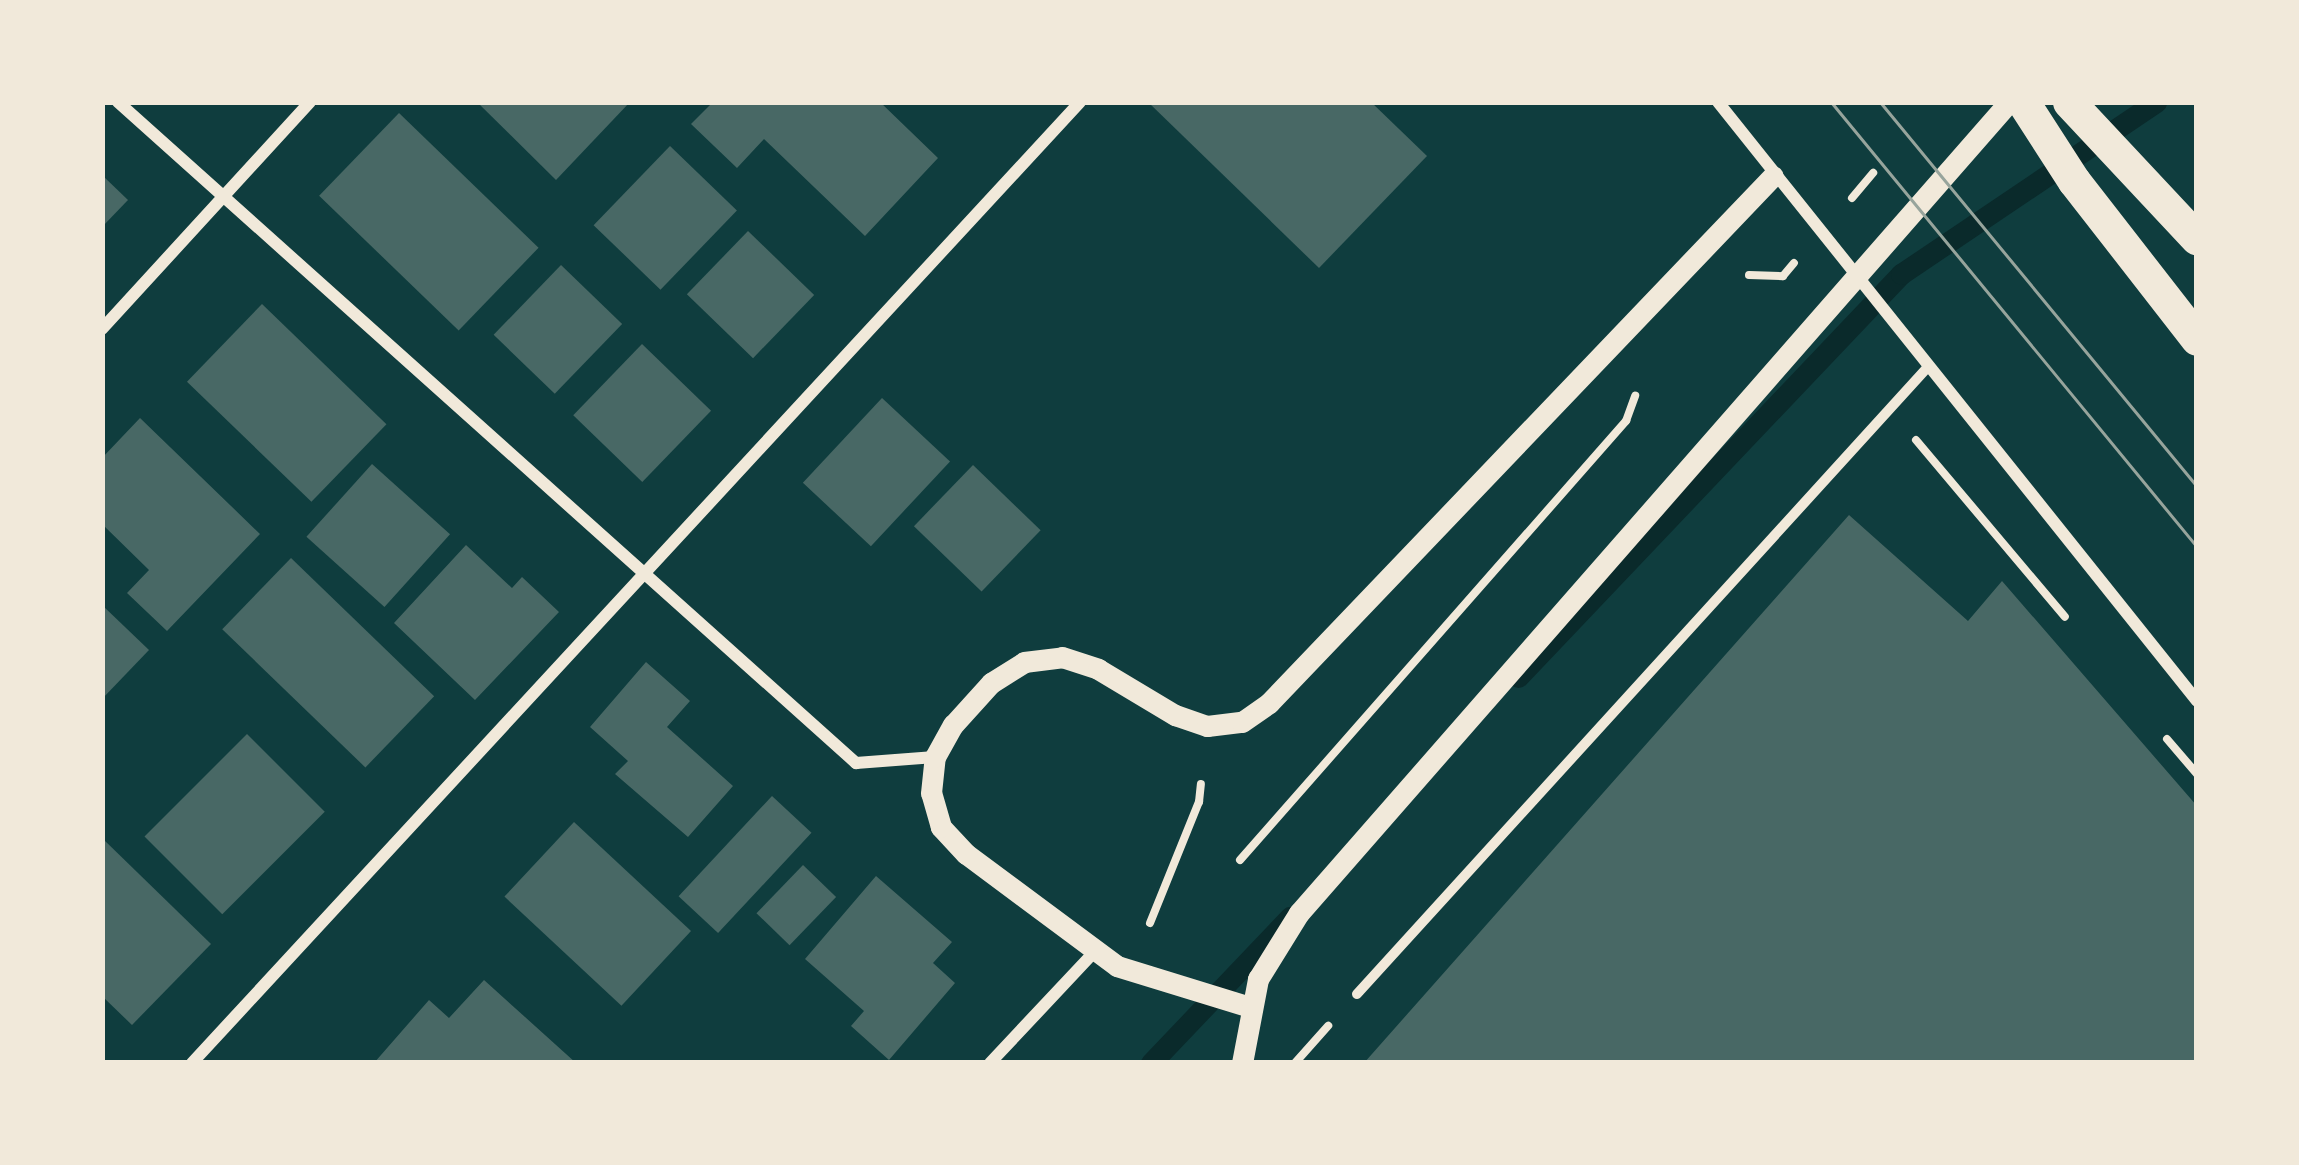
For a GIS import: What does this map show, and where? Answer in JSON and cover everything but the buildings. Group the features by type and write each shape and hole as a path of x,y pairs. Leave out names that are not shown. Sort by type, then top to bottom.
{"highway":[{"path":"2023,102 2074,182 2197,339"},
{"path":"2069,102 2197,239"}],"street":[{"path":"118,102 856,763 935,757"},
{"path":"102,329 310,102"},
{"path":"192,1063 1080,102"},
{"path":"1718,102 2197,701"},
{"path":"1242,1063 1250,1006 1276,944 1299,913 2009,102"},
{"path":"1250,1006 1117,966 966,854 941,827 931,793 935,757 953,725 991,683 1024,662 1063,657 1098,669 1174,716 1207,726 1242,722 1269,703 1773,176"},
{"path":"1358,994 1927,368"},
{"path":"990,1063 1096,950"}],"path":[{"path":"1844,207 1874,172"},
{"path":"1739,274 1783,276 1798,259"},
{"path":"1240,860 1626,421 1636,392"},
{"path":"1890,408 2074,628"},
{"path":"2166,738 2197,774"},
{"path":"1150,923 1199,802 1201,784"}],"waterway":[{"path":"1518,677 1901,274 2156,102"},
{"path":"1151,1063 1290,917"}],"tram line":[{"path":"1831,102 2197,547"},
{"path":"1880,102 2197,486"}]}
